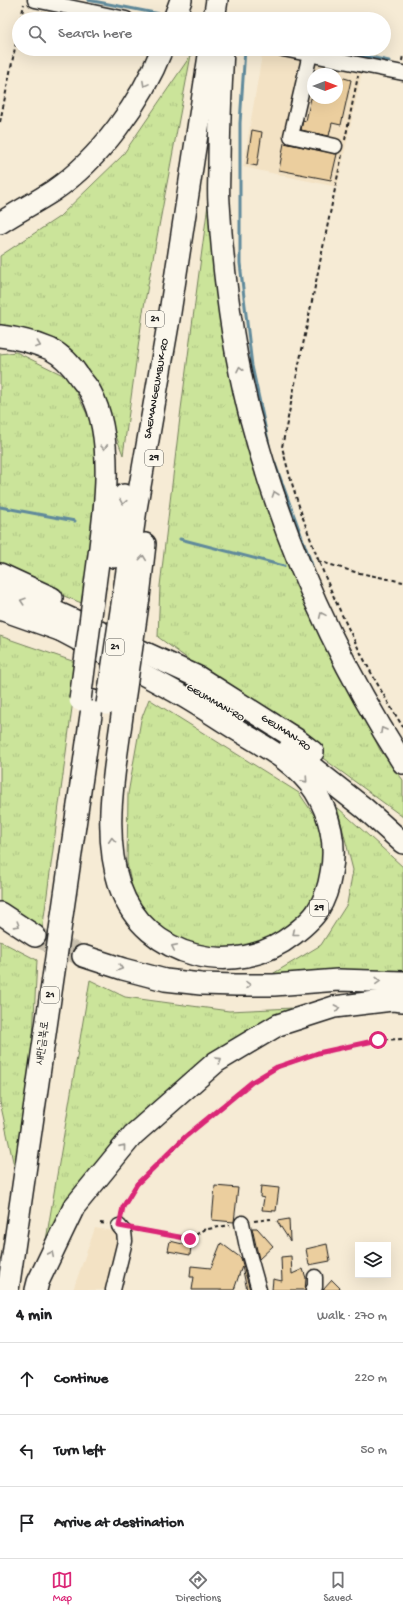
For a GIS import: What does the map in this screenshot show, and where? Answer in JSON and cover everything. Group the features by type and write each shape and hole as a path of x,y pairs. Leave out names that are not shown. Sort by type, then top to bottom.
{"highway":[{"path":"177,12 181,0"},
{"path":"204,12 206,0"},
{"path":"215,12 217,0"},
{"path":"226,12 227,0"},
{"path":"0,230 54,190 92,158 123,120 143,87 158,56"},
{"name":"SAEMANGEUMBUK-RO","path":"117,590 119,523 180,171 197,56"},
{"name":"SAEMANGEUMBUK-RO","path":"101,703 117,590 136,509 169,319 209,56"},
{"path":"223,56 219,125 218,202 228,295 237,356 249,412 268,474 307,582 331,635 389,741 403,763"},
{"path":"0,222 54,190"},
{"path":"0,336 24,339 51,350 72,367 91,393 100,416 104,440 106,480 117,590 101,703"},
{"path":"0,574 146,642 248,707"},
{"name":"GEUMAN-RO","path":"0,594 56,612 198,677 248,707 296,739 403,826"},
{"name":"GEUMMAN-RO","path":"0,609 58,629 156,671 218,703 299,755 403,842"},
{"name":"29","path":"58,629 184,697 270,749 298,772 314,790 326,812 333,840 333,864 328,887 318,910 304,926 284,942 262,952 238,958 215,959 193,954 172,947 152,934 127,903 120,885 113,859 111,831 113,789 101,703"},
{"name":"새만금북로","path":"8,1290 44,1034 101,703"},
{"name":"새만금북로","path":"18,1290 101,703"},
{"path":"0,913 35,936"},
{"path":"83,956 123,969 165,980 201,984 274,985 338,980 403,982"},
{"path":"36,1290 38,1282 74,1207 133,1135 216,1062 278,1025 334,1007 392,1000 403,1001"}],"street":[{"path":"35,0 92,12"},
{"path":"310,56 291,136 341,148"},
{"path":"320,56 403,72"},
{"path":"242,1223 247,1248 259,1290"},
{"path":"113,1290 125,1241 124,1232 119,1226"}],"path":[{"path":"22,12 25,0"},
{"path":"0,122 13,56"},
{"path":"359,64 282,447 290,480 318,561 336,603 382,694 403,727"},
{"path":"318,561 355,572 403,582"},
{"path":"119,1226 123,1207 137,1184 185,1137 252,1082 277,1067 318,1053 378,1040 403,1039"},
{"path":"100,1223 190,1239 203,1230 271,1219"}],"shaded area":[{"path":"262,56 365,56 337,187 243,167"},
{"path":"95,1228 130,1234 117,1290 73,1290"}],"green space":[{"path":"191,56 143,312 123,455 98,387 0,327 0,256 59,217 122,156"},
{"path":"212,174 231,366 289,562 380,750 403,780 403,817 158,637 160,586 181,409"},
{"path":"16,352 69,378 96,432 97,513 84,604 54,592 0,566 0,354"},
{"path":"0,636 78,663 42,932 0,902"},
{"path":"149,699 299,793 322,827 324,866 313,904 278,936 234,950 194,947 164,932 135,902 127,863 128,794 141,720"},
{"path":"337,807 403,867 403,974 264,979 321,945 347,904 353,870"},
{"path":"0,941 37,960 32,1056 16,1175 0,1102"},
{"path":"90,980 125,997 229,1011 315,1007 173,1088 44,1252"}],"building":[{"path":"343,78 351,80 341,125 332,123 329,136 301,130 303,120 306,121 310,104 343,104"},
{"path":"252,130 262,132 257,166 247,164"},
{"path":"284,143 337,154 331,180 279,170"},
{"path":"215,1186 238,1188 234,1222 212,1220"},
{"path":"261,1186 279,1188 276,1211 262,1210 264,1198 260,1197"},
{"path":"289,1219 290,1241 277,1221"},
{"path":"252,1228 257,1228 273,1246 259,1259"},
{"path":"170,1241 191,1246 190,1255 168,1251"},
{"path":"221,1243 241,1258 250,1290 247,1290 242,1266 234,1290 192,1290 194,1277 190,1277 191,1266 211,1268"},
{"path":"327,1244 330,1261 309,1265 306,1249"},
{"path":"291,1256 292,1274 303,1269 306,1278 305,1290 272,1290 273,1279 282,1281 281,1257"},
{"path":"332,1280 342,1290 323,1290"}],"waterway":[{"path":"88,0 150,12"},
{"path":"245,56 240,123 240,263 252,366 269,445"},
{"path":"366,56 389,61"},
{"path":"274,461 312,565"},
{"path":"0,507 75,521"},
{"path":"180,539 284,566"}],"tunnel":[{"path":"35,936 83,956"}],"route":[{"path":"190,1239 119,1226 123,1207 137,1184 185,1137 252,1082 277,1067 318,1053 378,1040"}]}
